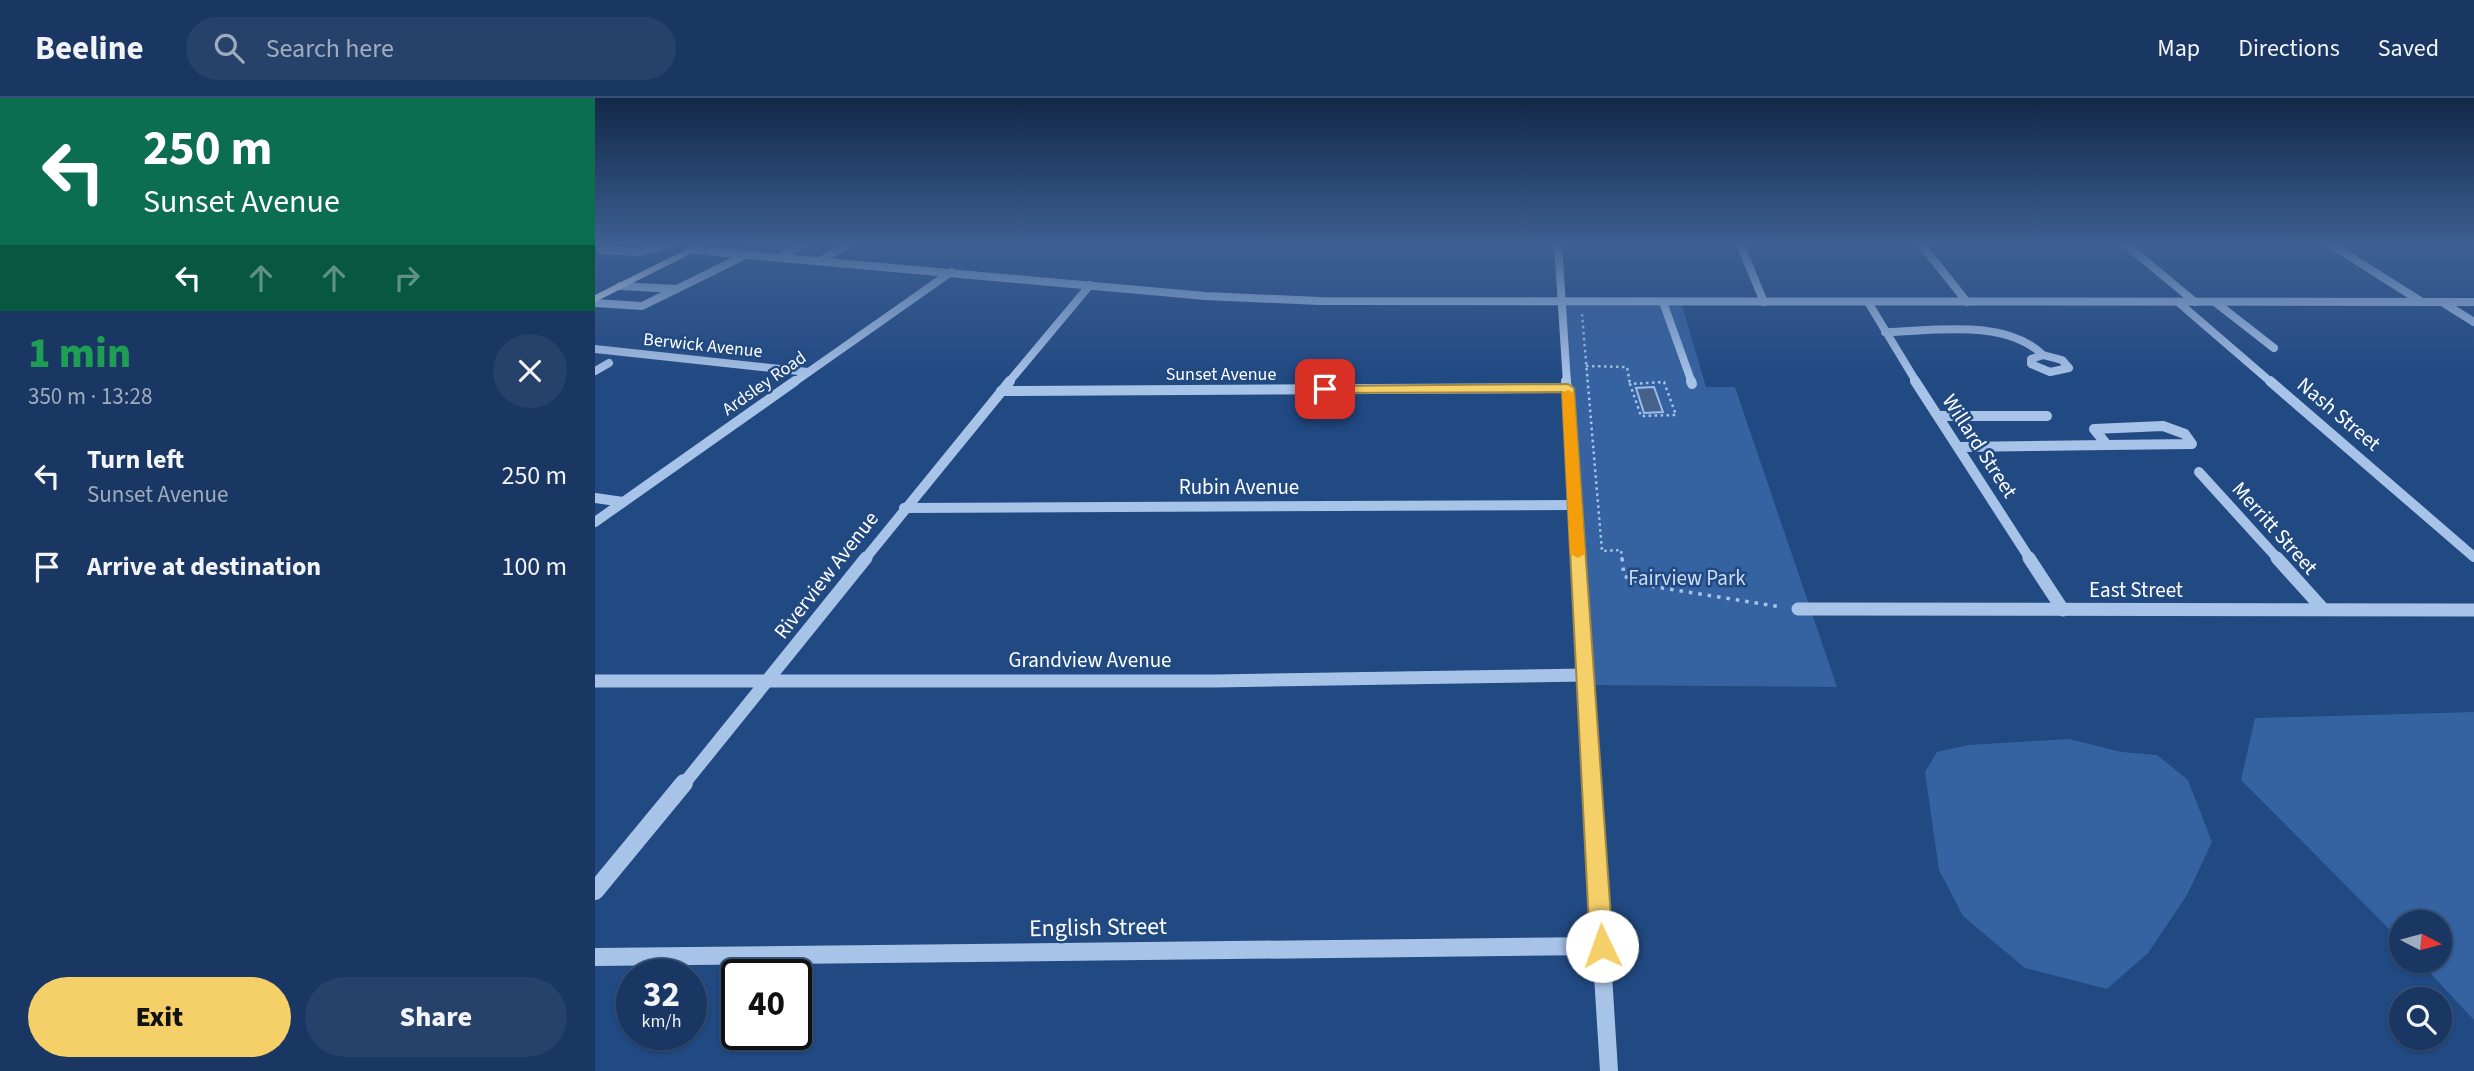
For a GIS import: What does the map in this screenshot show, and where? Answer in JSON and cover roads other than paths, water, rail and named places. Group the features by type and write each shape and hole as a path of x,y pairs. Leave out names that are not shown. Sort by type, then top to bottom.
{"main road":[{"path":"595,301 614,289"}],"street":[{"path":"595,301 642,306 675,289"},
{"name":"Ardsley Road","path":"595,522 926,289"},
{"name":"Riverview Avenue","path":"595,891 904,508 1086,289"},
{"path":"1144,289 1275,300 2474,302"},
{"path":"1561,289 1609,1071"},
{"path":"1759,289 1764,302"},
{"path":"1957,289 1967,302"},
{"path":"2180,289 2195,302"},
{"path":"2403,289 2423,302"},
{"path":"1663,302 1692,384"},
{"name":"Willard Street","path":"1868,302 2063,610"},
{"name":"Nash Street","path":"2178,302 2474,557"},
{"path":"2215,302 2274,348"},
{"path":"2442,302 2474,322"},
{"path":"1885,332 1989,332 2028,341 2043,355"},
{"name":"Berwick Avenue","path":"595,349 808,372"},
{"path":"595,371 609,363"},
{"name":"Sunset Avenue","path":"1001,391 1568,388"},
{"path":"2163,426 2185,434 2192,444 2156,445 2108,446 2094,429 2163,426"},
{"name":"Merritt Street","path":"2199,472 2323,610"},
{"path":"595,498 623,502"},
{"name":"Rubin Avenue","path":"904,508 1575,505"},
{"name":"East Street","path":"1798,609 2474,610"},
{"name":"Grandview Avenue","path":"595,681 1215,681 1585,675"},
{"name":"English Street","path":"595,957 1602,946"}],"lane":[{"path":"1938,416 2047,416"},
{"path":"1958,447 2108,446"}],"park label":[{"name":"Fairview Park","path":"1687,578"}]}
